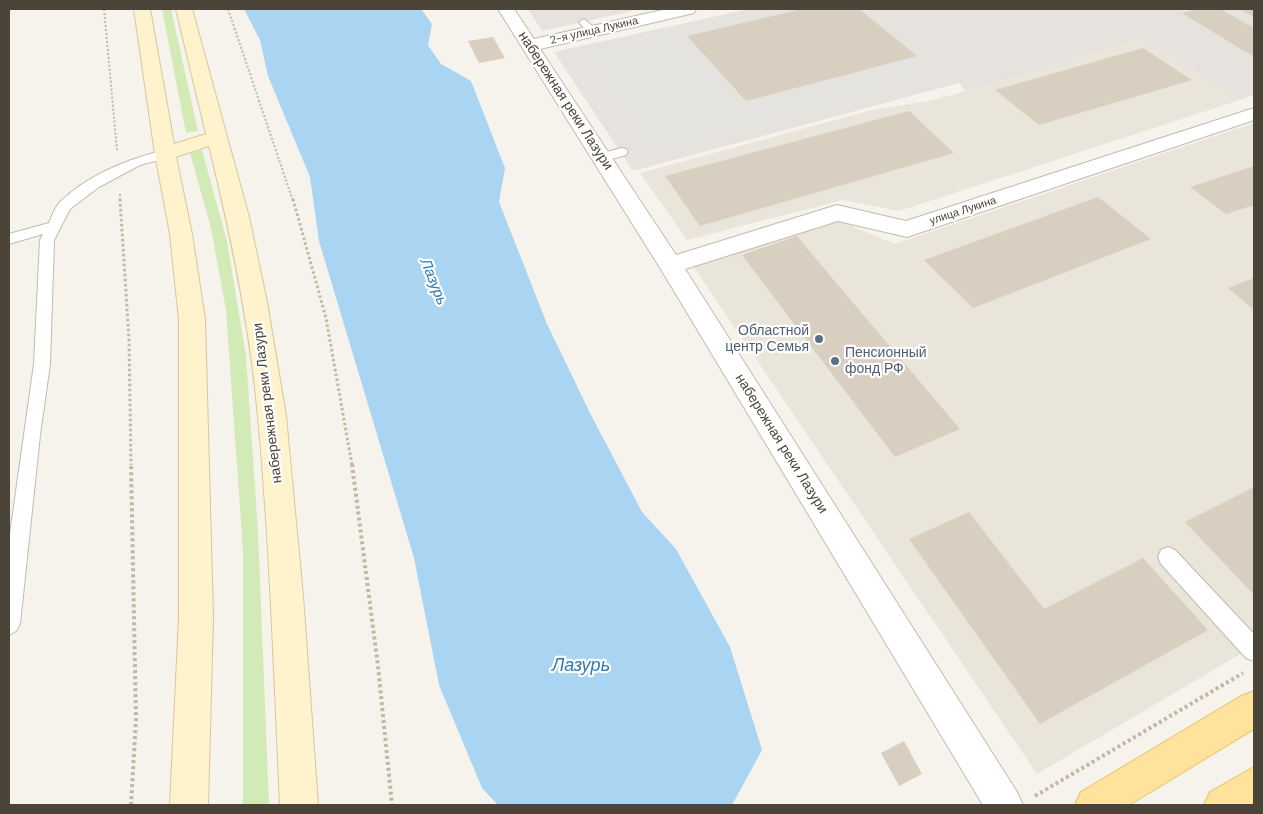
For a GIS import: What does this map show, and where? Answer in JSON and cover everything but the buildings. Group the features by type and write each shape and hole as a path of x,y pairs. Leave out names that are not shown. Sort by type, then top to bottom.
{"main road":[{"path":"142,9 165,154 181,234 192,320 196,617 189,805"},
{"name":"набережная реки Лазури","path":"184,9 217,137 255,302 272,416 288,596 299,805"},
{"path":"165,154 217,137"},
{"path":"1094,805 1254,709"},
{"path":"1223,805 1254,786"}],"street":[{"name":"набережная реки Лазури","path":"506,9 529,46 611,155 670,265 1015,803"},
{"name":"2-я улица Лукина","path":"529,46 588,26 688,9"},
{"name":"улица Лукина","path":"670,265 837,213 907,230 1254,114"}],"lane":[{"path":"9,624 31,435 42,364 47,240 64,206 94,184 135,162 165,154"},
{"path":"9,239 54,226"},
{"path":"1168,557 1254,650"}],"path":[{"path":"104,9 118,171 129,349 136,720 131,805"},
{"path":"228,9 262,103 302,228 326,319 350,449 386,719 392,805"},
{"path":"1015,803 1246,672"}],"shaded area":[{"path":"528,9 641,9 542,31"},
{"path":"749,9 1254,9 1254,95 1240,100 1142,38 966,91 959,83 633,171 554,52"},
{"path":"678,31 744,104 909,61 932,81 654,155 581,53"},
{"path":"1142,38 1240,100 899,211 843,200 687,240 640,173 872,110 934,100"},
{"path":"1254,123 1254,646 1037,774 691,263 839,221 895,244"}],"green space":[{"path":"162,9 171,9 198,131 186,133"},
{"path":"202,150 227,241 246,356 258,532 269,805 243,805 243,550 226,310 211,228 190,153"}],"water":[{"name":"Лазурь","path":"244,9 421,9 432,24 428,45 441,64 471,81 505,168 499,202 547,324 591,415 642,512 676,549 730,647 762,750 732,805 498,805 482,788 439,685 414,558 319,241 310,177 268,76 260,40"}],"place":[{"name":"Областной центр Семья","path":"819,339"},
{"name":"Пенсионный фонд РФ","path":"835,361"}]}
